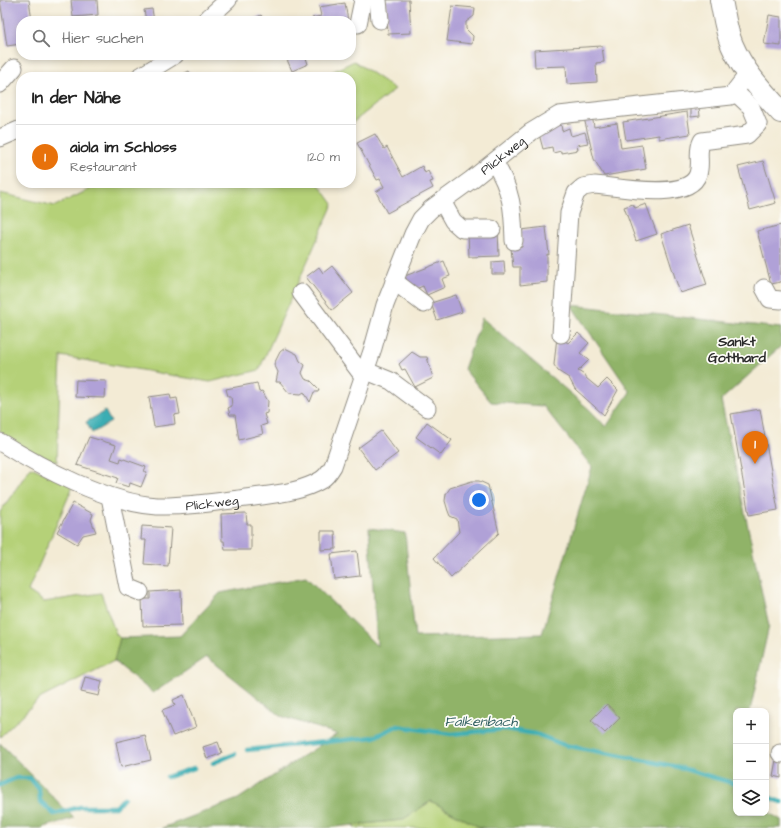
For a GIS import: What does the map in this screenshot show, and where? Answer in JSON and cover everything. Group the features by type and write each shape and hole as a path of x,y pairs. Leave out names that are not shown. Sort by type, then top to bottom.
{"main road":[{"path":"721,0 731,44 748,74 781,112"}],"street":[{"path":"210,16 228,0"},
{"path":"358,24 363,0"},
{"path":"378,0 380,20"},
{"path":"147,72 167,60"},
{"path":"0,84 14,68"},
{"path":"561,334 569,213 576,193 583,187 595,185 667,191 686,187 692,183 698,174 700,160 698,148 702,141 747,135 758,124 751,107 735,92 748,74"},
{"name":"Plickweg","path":"0,442 27,459 110,497 156,506 200,504 281,493 306,486 322,479 333,466 394,282 421,219 531,132 559,115 731,96 735,92"},
{"path":"0,138 16,132"},
{"path":"494,162 504,178 510,194 514,242"},
{"path":"442,202 453,221 462,229 492,229"},
{"path":"394,282 424,304"},
{"path":"764,288 770,299 781,300"},
{"path":"301,293 364,373 391,381 427,408"},
{"path":"110,497 128,587 140,592"}],"green space":[{"path":"354,61 395,89 356,120 356,72 332,72"},
{"path":"93,188 322,188 333,204 259,370 210,382 61,356 57,462 10,442 0,431 0,193 55,206"},
{"path":"571,305 781,328 781,346 721,400 769,626 751,708 733,708 733,816 769,816 769,813 781,820 781,828 485,828 479,827 431,801 402,820 326,828 162,828 238,799 337,734 281,716 207,657 153,693 114,661 120,638 180,636 220,593 306,577 377,646 369,528 405,533 415,637 542,634 592,467 543,406 491,402 464,369 482,318 590,410 606,427 630,392"},
{"path":"31,467 73,486 28,591 44,602 101,593 116,634 120,638 114,661 39,699 0,737 0,512"},
{"path":"0,743 74,818 41,828 0,828"},
{"path":"431,801 479,827 485,828 354,828 354,825 402,820"}],"water":[{"path":"105,411 111,422 92,433 86,422"}],"building":[{"path":"0,0 29,0 31,16 16,16 16,45 7,46"},
{"path":"71,0 97,0 98,15 73,16"},
{"path":"386,0 409,0 411,33 388,34"},
{"path":"345,3 347,16 321,16 319,7"},
{"path":"452,6 475,8 474,16 466,22 466,29 473,36 472,44 447,41"},
{"path":"152,9 153,16 145,16 144,10"},
{"path":"769,15 781,17 781,46 764,44"},
{"path":"602,46 604,62 596,63 597,82 567,84 566,66 535,67 534,50"},
{"path":"287,60 307,60 308,64 292,71"},
{"path":"691,108 699,108 700,116 691,117"},
{"path":"687,112 690,134 659,139 659,135 626,140 623,122"},
{"path":"592,115 594,127 617,123 621,148 642,145 646,169 604,176 594,159 584,118"},
{"path":"561,125 562,131 569,128 571,136 585,132 588,143 577,145 578,150 561,153 561,151 553,153 552,147 543,149 539,134 546,128"},
{"path":"375,134 384,149 387,147 403,177 422,166 425,173 428,171 433,181 430,182 433,188 387,213 376,192 384,187 380,179 377,180 357,143"},
{"path":"763,161 776,203 750,210 738,167"},
{"path":"633,204 635,208 646,204 657,234 636,241 624,207"},
{"path":"688,225 707,285 680,293 661,234"},
{"path":"781,225 781,282 771,284 757,231"},
{"path":"546,227 549,255 547,254 547,282 520,285 520,267 513,267 511,248 522,247 521,230"},
{"path":"498,230 499,256 469,257 468,232"},
{"path":"444,261 450,276 442,279 445,287 427,295 423,286 411,291 405,276"},
{"path":"504,261 505,274 492,274 492,262"},
{"path":"332,266 353,293 332,310 306,277 319,267 323,273"},
{"path":"456,295 462,312 437,320 431,303"},
{"path":"578,333 589,343 580,353 589,360 578,371 586,376 586,378 598,388 607,379 618,390 604,415 575,389 569,378 558,371 554,365 557,336 568,343"},
{"path":"285,348 297,354 300,361 305,365 302,373 305,379 311,381 319,389 318,392 314,392 310,402 304,392 301,394 289,393 280,382 276,382 278,372 274,364 280,352"},
{"path":"412,352 420,357 427,357 433,378 415,387 405,369 402,370 399,364"},
{"path":"76,380 106,381 105,398 75,397"},
{"path":"257,383 259,392 262,391 268,401 267,413 264,414 267,424 261,426 263,434 239,440 235,415 230,415 228,408 232,406 231,396 228,396 226,389"},
{"path":"170,394 171,399 177,398 180,414 174,415 175,424 154,427 149,397"},
{"path":"760,409 778,510 749,515 731,414"},
{"path":"427,422 452,440 441,455 416,437"},
{"path":"381,431 398,453 375,470 358,448"},
{"path":"89,437 116,445 111,459 120,462 121,458 146,467 144,471 147,472 141,487 130,483 129,487 116,483 118,478 77,465"},
{"path":"472,481 479,481 488,485 499,533 451,578 434,558 459,532 457,519 450,516 448,511 445,501 446,494 450,488"},
{"path":"73,503 93,514 91,520 96,532 83,535 77,544 57,532"},
{"path":"246,513 247,524 251,524 251,550 225,550 224,541 222,541 221,514"},
{"path":"142,526 171,528 168,566 144,564 146,540 141,540"},
{"path":"321,531 335,531 336,549 321,550"},
{"path":"357,551 360,576 334,579 331,554"},
{"path":"181,590 182,625 143,626 142,599 150,599 150,592"},
{"path":"85,677 102,681 99,696 81,692"},
{"path":"184,695 196,727 173,736 162,710 175,705 173,700"},
{"path":"607,704 620,718 605,733 591,720"},
{"path":"145,735 151,760 121,767 116,742"},
{"path":"218,742 222,753 207,759 203,747"},
{"path":"776,760 781,761 781,778 773,776"}],"waterway":[{"name":"Falkenbach","path":"247,750 374,737 397,726 451,734 505,729 536,734 564,745 678,767 733,783"},
{"name":"Falkenbach","path":"213,763 235,754"},
{"name":"Falkenbach","path":"167,777 194,768"},
{"name":"Falkenbach","path":"0,785 16,778 30,778 39,789 40,801 54,814 80,807 116,807 124,798"},
{"name":"Falkenbach","path":"769,797 781,802"}],"place":[{"name":"aiola im Schloss","path":"755,464"}],"district":[{"name":"Sankt Gotthard","path":"737,350"}]}
